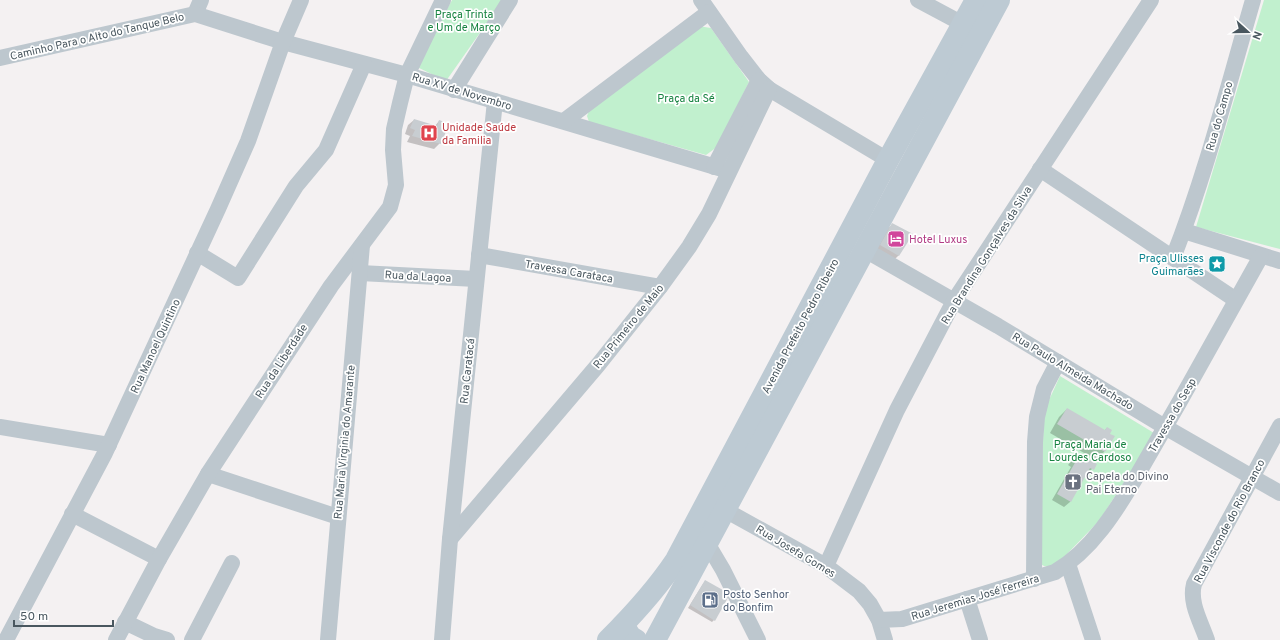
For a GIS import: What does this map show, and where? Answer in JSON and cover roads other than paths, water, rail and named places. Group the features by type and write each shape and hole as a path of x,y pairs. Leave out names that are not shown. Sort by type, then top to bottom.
{"main road":[{"name":"Avenida Prefeito Pedro Ribeiro","path":"608,640 629,632 676,560 699,539 725,510 908,170 972,28 976,0"},
{"name":"Avenida Prefeito Pedro Ribeiro","path":"655,640 699,539 846,240 888,160 972,28 999,0"},
{"path":"888,160 908,170"},
{"path":"846,240 865,250"}],"street":[{"name":"Rua Manoel Quintino","path":"6,640 109,445 218,209 248,141 283,42 301,0"},
{"name":"Rua da Liberdade","path":"116,640 159,559 208,474 330,286 390,207 396,185 394,129 408,75 443,0"},
{"path":"454,90 510,0"},
{"path":"918,0 972,28"},
{"name":"Rua Brandina Gonçalves da Silva","path":"826,566 897,410 954,301 1151,0"},
{"name":"Rua do Campo","path":"1173,258 1184,231 1206,162 1253,0"},
{"path":"564,121 706,6 764,85 888,160"},
{"name":"Rua XV de Novembro","path":"198,7 283,42 408,75 729,171"},
{"name":"Caminho Para o Alto do Tanque Belo","path":"0,58 198,7"},
{"path":"197,253 238,278 296,186 326,150 364,64"},
{"path":"714,167 764,85"},
{"name":"Rua Primeiro de Maio","path":"450,539 598,364 660,287 689,247 709,214 729,171 764,85"},
{"name":"Rua Caratacá","path":"442,640 450,539 495,101"},
{"path":"1040,169 1236,300"},
{"path":"1184,231 1280,261"},
{"name":"Rua Maria Virginia do Amarante","path":"328,640 362,245"},
{"name":"Rua Paulo Almeida Machado","path":"865,250 1058,362 1252,478 1280,493"},
{"name":"Travessa Carataca","path":"478,255 660,287"},
{"name":"Travessa do Sesp","path":"1068,564 1084,550 1106,523 1125,495 1261,256"},
{"name":"Rua da Lagoa","path":"360,273 476,279"},
{"path":"1034,579 1035,442 1037,417 1044,389 1058,362"},
{"name":"Rua Visconde do Rio Branco","path":"1207,640 1193,602 1192,593 1194,584 1280,426"},
{"path":"0,427 109,445"},
{"path":"208,474 338,517"},
{"name":"Rua Josefa Gomes","path":"725,510 826,566 859,591 870,604 879,620 885,640"},
{"path":"72,514 159,559"},
{"path":"699,539 723,570 758,640"},
{"path":"193,640 232,563"},
{"path":"1068,564 1093,640"},
{"name":"Rua Jeremias José Ferreira","path":"879,620 902,619 1034,579 1054,572 1068,564"},
{"path":"967,599 980,640"},
{"path":"125,622 154,636 167,640"}],"place":[{"name":"Unidade Saúde da Familia","path":"429,133"},
{"name":"Hotel Luxus","path":"896,239"},
{"name":"Praça Ulisses Guimarães","path":"1217,264"},
{"name":"Capela do Divino Pai Eterno","path":"1073,482"},
{"name":"Posto Senhor do Bonfim","path":"710,600"}],"park label":[{"name":"Praça Trinta e Um de Março","path":"464,20"},
{"name":"Praça da Sé","path":"686,98"},
{"name":"Praça Maria de Lourdes Cardoso","path":"1090,450"}]}
